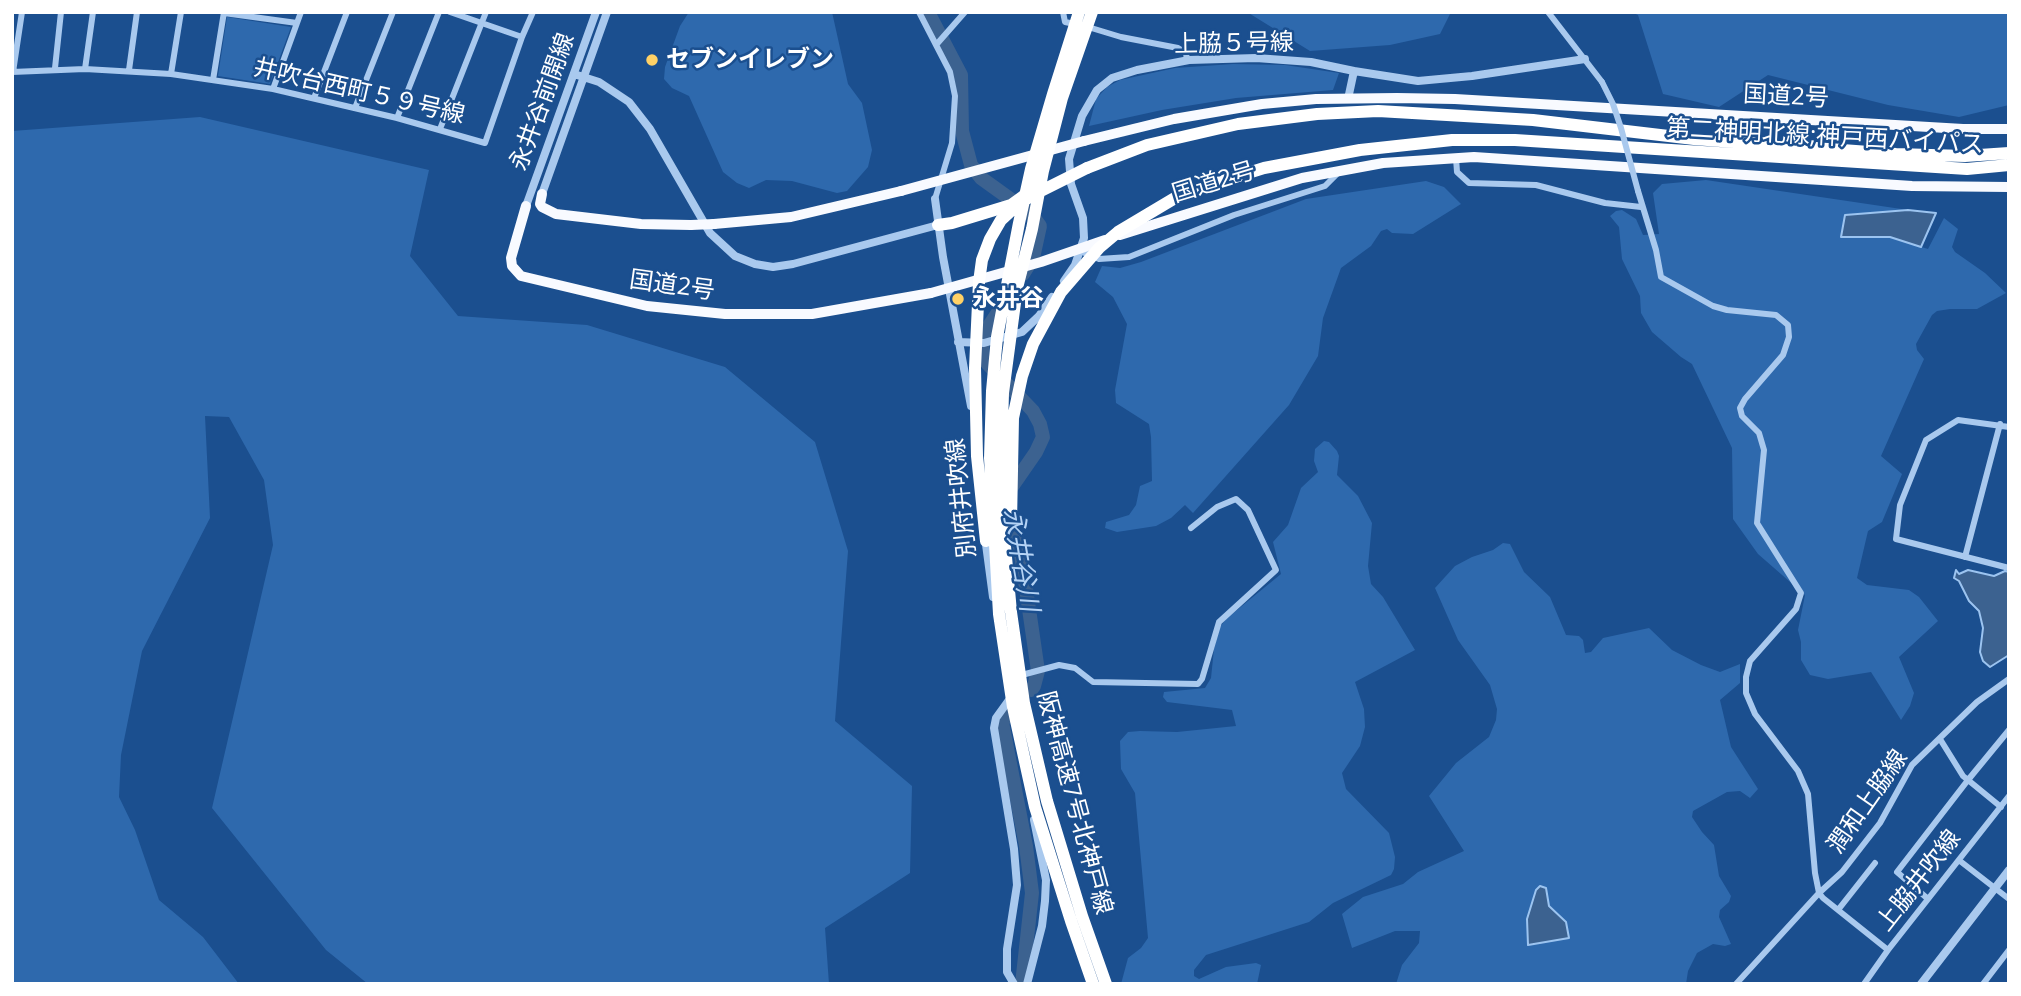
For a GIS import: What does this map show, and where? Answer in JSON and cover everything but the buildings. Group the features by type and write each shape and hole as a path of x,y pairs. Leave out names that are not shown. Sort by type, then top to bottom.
{"highway":[{"path":"938,225 1011,205 1034,185 1065,77 1090,12"},
{"name":"阪神高速7号北神戸線","path":"1090,12 1062,98 1017,288 1003,393 1001,460 1005,613 1047,801 1105,984"},
{"path":"938,225 951,218 1009,200 1026,189 1080,16"},
{"name":"阪神高速7号北神戸線","path":"1080,16 1031,169 998,337 992,391 990,458 1013,707 1035,807 1070,921 1093,984"},
{"name":"国道2号","path":"549,212 641,224 691,225 790,217 901,191 1174,119 1262,104 1349,99 1455,99 1963,129 2009,129"},
{"name":"第二神明北線;神戸西バイパス","path":"1005,613 984,526 977,456 975,368 982,260 990,239 1002,220 1015,207 1039,191 1087,168 1147,145 1238,124 1317,114 1378,111 1533,120 1694,139 1896,154 1965,156 2009,153"},
{"name":"第二神明北線;神戸西バイパス","path":"1005,613 1013,418 1022,376 1046,319 1061,292 1099,248 1118,232 1175,198 1264,168 1360,150 1452,140 1515,140 1967,169 2009,165"},
{"name":"国道2号","path":"526,206 511,258 512,266 521,276 648,306 725,314 812,314 931,293 1041,262 1303,178 1383,163 1474,157 1912,186 2009,187"},
{"path":"542,194 540,204 549,212"},
{"path":"522,221 535,212 549,212"}],"street":[{"path":"13,72 22,12"},
{"path":"55,68 61,12"},
{"path":"85,69 93,12"},
{"path":"129,71 137,12"},
{"path":"171,74 181,12"},
{"path":"274,89 301,12"},
{"path":"314,98 347,12"},
{"path":"355,108 393,12"},
{"path":"397,118 439,12"},
{"path":"450,12 522,37"},
{"path":"440,129 486,12"},
{"name":"井吹台西町５９号線","path":"13,72 55,68 129,71 171,74 274,89 440,129 485,143 533,12"},
{"name":"永井谷前開線","path":"526,206 596,12"},
{"name":"永井谷前開線","path":"542,194 607,12"},
{"name":"別府井吹線","path":"919,12 950,72 955,96 952,143 935,199 938,225 973,415 987,560 1005,679 1046,880 1042,926 1027,984"},
{"path":"937,44 964,12"},
{"path":"1063,12 1065,22 1080,16"},
{"path":"1548,12 1602,82 1621,128 1641,207 1656,250 1661,277 1713,306 1776,315 1788,325 1789,337 1783,355 1740,408 1742,416 1759,433 1764,450 1758,523 1801,593 1796,610 1750,661 1746,693 1755,714 1798,771 1808,794 1819,893"},
{"path":"213,80 224,13 297,23"},
{"path":"1088,27 1121,37 1178,48 1186,52 1187,60"},
{"name":"上脇５号線","path":"958,342 984,343 1023,332 1040,316 1075,265 1084,238 1083,218 1071,184 1069,159 1082,116 1097,90 1112,78 1187,60 1270,59 1311,62 1418,81 1585,59"},
{"path":"1349,99 1354,71"},
{"path":"575,74 585,76 629,102 650,129 710,233 735,256 755,264 773,267 793,264 938,225"},
{"path":"1456,158 1457,172 1469,183 1536,185 1605,203 1641,207"},
{"path":"1080,251 1099,259 1129,257 1234,215 1325,186 1341,171"},
{"path":"2009,427 1958,420 1926,440 1900,505 1896,539 2009,568"},
{"path":"1965,557 2000,425"},
{"path":"1005,679 1059,665 1075,668 1093,682 1198,684 1219,622 1276,570 1248,510 1237,499 1217,507 1191,528"},
{"name":"潤和上脇線","path":"1736,984 1819,893 1842,872 1880,823 1912,765 1977,702 2009,680"},
{"path":"1009,700 996,718 994,728 1014,849 1017,885 1007,949 1007,972 1014,984"},
{"path":"1928,899 1897,872 2009,730"},
{"path":"1940,739 1963,776 2001,807"},
{"name":"上脇井吹線","path":"1819,893 1888,950 2009,796"},
{"path":"1960,861 2009,899"},
{"path":"1838,910 1875,863"},
{"path":"1926,982 2009,870"},
{"path":"1864,984 1888,950"},
{"path":"1983,984 2009,950"}],"shaded area":[{"path":"689,12 832,12 848,84 862,103 872,150 868,167 847,191 837,193 792,181 766,180 749,188 723,172 689,96 672,88 664,79 665,67 680,26"},
{"path":"1247,12 1450,14 1440,34 1390,45 1310,51"},
{"path":"1631,12 2009,12 2009,105 1959,117 1888,105 1768,75 1719,107 1663,94 1638,15"},
{"path":"227,17 291,27 270,84 218,76"},
{"path":"1233,64 1285,65 1339,73 1333,90 1236,98 1089,126 1096,99 1107,87 1120,80 1175,68"},
{"path":"200,117 429,170 410,256 458,316 587,325 725,367 815,442 848,551 835,721 912,786 910,873 825,928 829,984 368,984 326,950 212,808 273,545 264,480 229,417 205,416 210,518 142,651 121,755 119,797 135,830 159,900 203,937 239,984 12,984 12,131"},
{"path":"1706,180 1908,210 1845,215 1841,237 1890,237 1928,249 1944,218 1958,229 1952,247 1955,252 1985,273 2006,293 1977,309 1950,309 1937,311 1932,315 1916,344 1924,359 1881,456 1902,474 1882,522 1868,531 1857,578 1867,585 1909,590 1919,597 1938,621 1899,657 1914,693 1901,720 1871,672 1828,679 1810,675 1801,660 1798,630 1805,595 1758,554 1733,519 1732,448 1692,364 1652,332 1641,313 1640,296 1622,259 1619,227 1610,216 1622,210 1636,219 1643,235 1659,234 1653,193 1662,184"},
{"path":"1426,181 1444,187 1461,204 1413,234 1392,233 1387,229 1381,231 1371,246 1341,268 1323,318 1318,356 1289,405 1193,513 1185,505 1171,518 1156,526 1117,532 1105,528 1106,522 1129,515 1136,505 1140,486 1152,481 1149,424 1116,403 1115,390 1127,324 1113,297 1095,282 1102,266 1120,268 1141,262 1306,199"},
{"path":"1908,210 1936,213 1921,247 1890,237 1841,237 1845,215"},
{"path":"1324,441 1329,442 1337,451 1337,475 1358,496 1372,523 1368,566 1371,584 1383,597 1415,650 1355,682 1364,709 1365,727 1360,746 1342,773 1346,789 1389,833 1395,857 1394,869 1391,875 1333,903 1309,922 1206,955 1194,970 1194,976 1199,979 1226,967 1256,963 1261,965 1257,984 1121,984 1128,958 1141,948 1148,938 1135,793 1121,769 1120,741 1128,732 1177,732 1236,726 1232,710 1167,702 1163,697 1164,692 1205,688 1211,678 1220,627 1226,619 1281,574 1273,542 1288,525 1301,488 1318,472 1314,461 1315,449"},
{"path":"1503,543 1510,544 1524,572 1550,597 1566,635 1579,636 1583,640 1585,653 1591,652 1603,638 1649,628 1672,650 1701,665 1720,672 1740,664 1740,683 1720,700 1731,747 1758,789 1750,798 1740,791 1727,792 1693,811 1692,817 1714,845 1719,876 1731,896 1729,902 1720,910 1719,917 1731,944 1713,944 1697,953 1688,971 1686,984 1396,984 1402,965 1419,943 1420,931 1395,931 1352,948 1342,914 1363,897 1403,884 1418,872 1464,851 1429,796 1456,763 1489,737 1497,709 1490,685 1458,640 1435,588 1455,566","holes":["1546,889 1549,906 1566,922 1527,919"]},
{"path":"1956,570 1959,574 1968,570 1994,576 2009,572 2009,655 1990,667 1983,661 1980,652 1983,628 1979,611 1969,601 1959,581 1954,578"},
{"path":"1540,886 1546,888 1549,906 1566,922 1569,938 1528,945 1527,919 1536,890"}],"waterway":[{"name":"永井谷川","path":"928,12 961,75 962,131 971,165 981,178 1031,214 1040,226 1033,258 1023,274"},
{"name":"永井谷川","path":"1005,302 983,335 982,358 1033,411 1043,437 1009,491"},
{"name":"永井谷川","path":"1009,511 1009,520 1020,547 1038,671 1031,690"},
{"name":"永井谷川","path":"1007,716 1002,722 1026,846 1032,893 1022,984"}],"place":[{"name":"セブンイレブン","path":"652,60"},
{"name":"永井谷","path":"958,299"}]}
